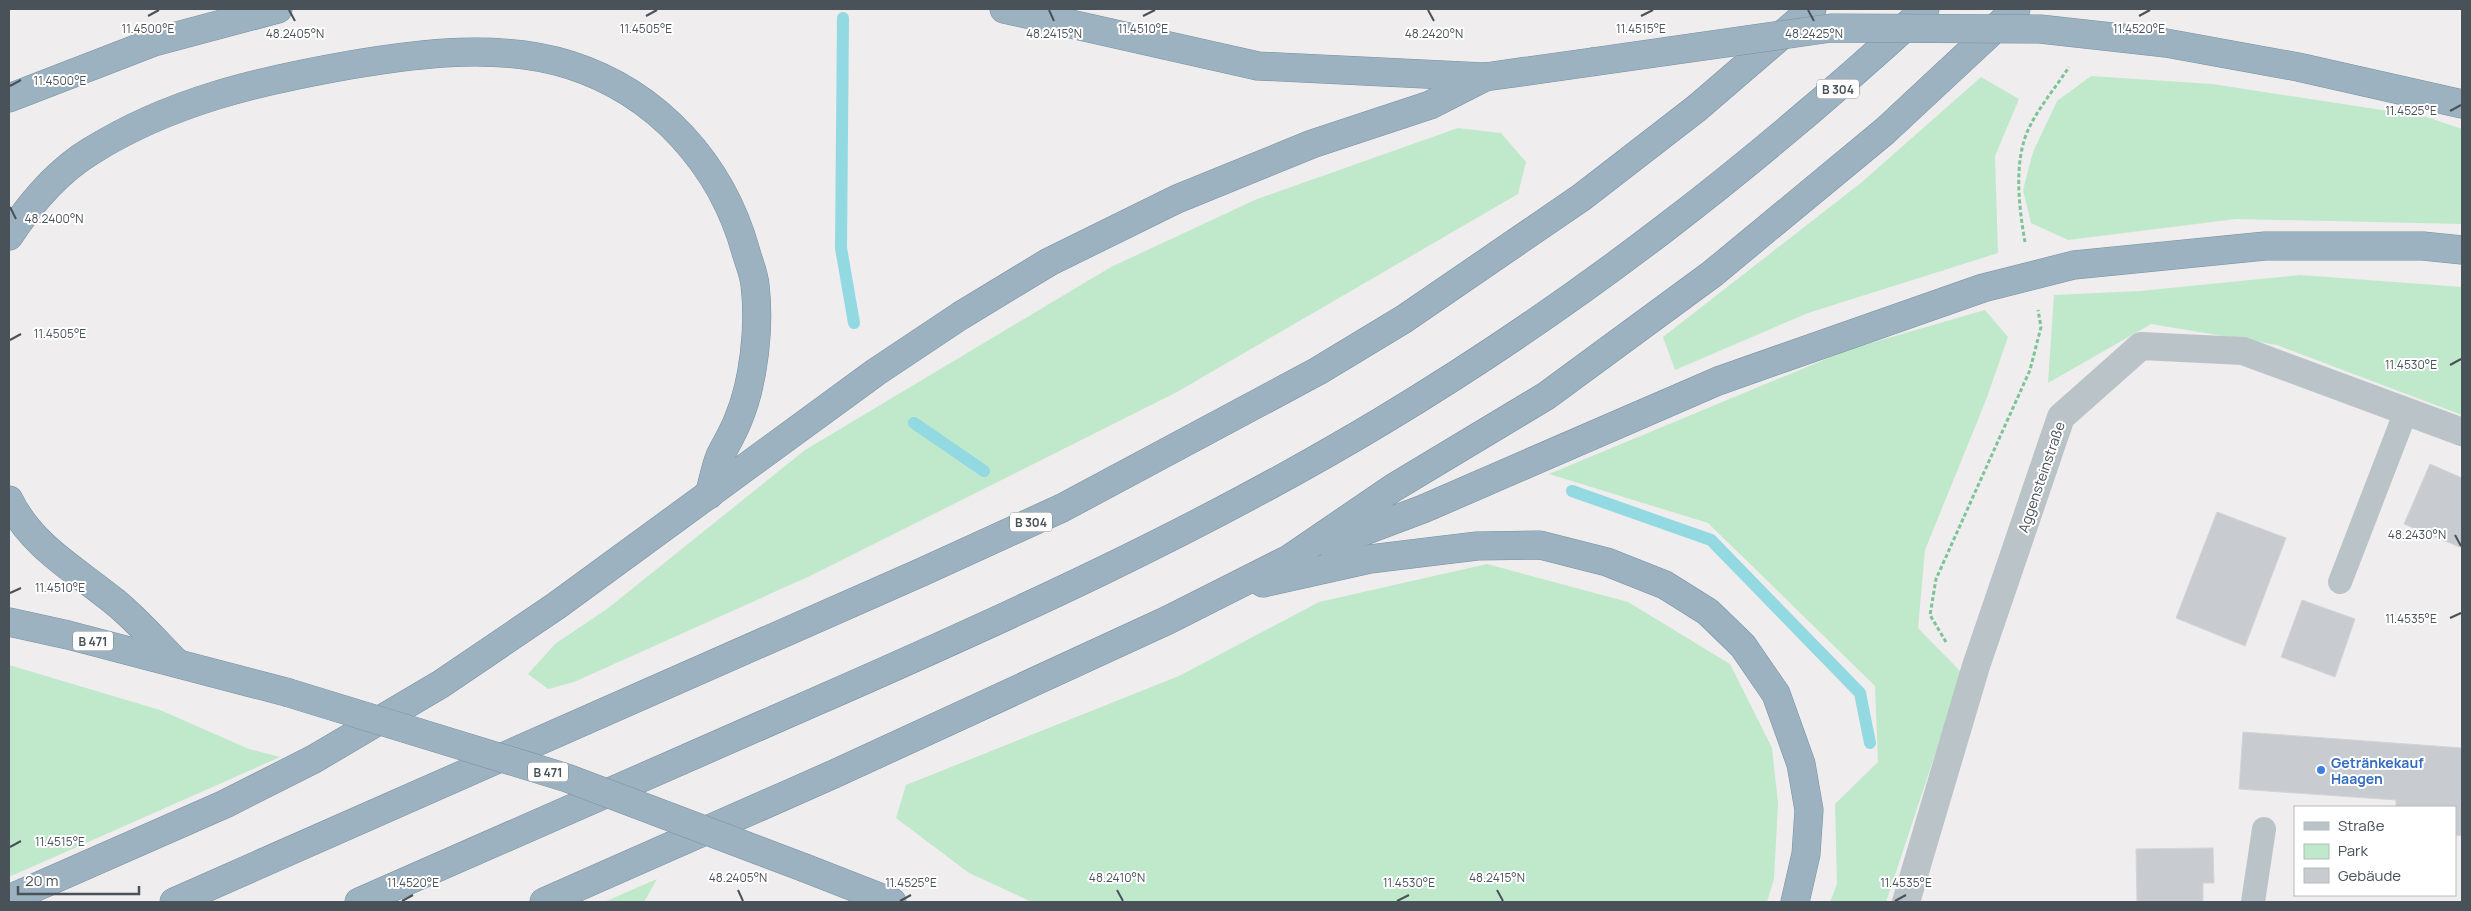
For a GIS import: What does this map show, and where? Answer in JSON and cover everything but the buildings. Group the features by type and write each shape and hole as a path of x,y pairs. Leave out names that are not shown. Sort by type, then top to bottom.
{"highway":[{"path":"9,98 154,42 278,9"},
{"path":"1004,9 1258,66 1485,77 1831,28 2040,29 2166,43 2298,67 2462,104"},
{"name":"B 304","path":"174,902 904,580 1062,508 1318,370 1404,319 1582,197 1697,108 1812,9"},
{"name":"B 304","path":"359,902 947,644 1073,585 1194,525 1377,424 1511,340 1642,246 1747,166 1803,119 1925,9"},
{"path":"544,902 834,774 1230,591 1289,559 1393,488 1546,396 1712,274 1885,131 2016,9"},
{"path":"9,236 22,216 47,187 89,152 146,121 199,99 277,78 413,55 514,53 570,65 615,84 663,116 699,154 726,196 741,234 755,284 757,330 750,377 739,419 719,459 709,495"},
{"path":"9,899 225,804 314,759 441,684 556,606 876,372 960,316 1049,262 1177,199 1312,144 1430,105 1485,77"},
{"path":"1289,559 1423,509 1718,381 1983,288 2074,265 2265,246 2423,246 2462,250"},
{"path":"9,500 44,548 116,602 177,663"},
{"path":"1230,591 1370,559 1486,546 1540,546 1607,562 1665,585 1708,612 1736,640 1776,694 1801,764 1809,810 1806,854 1795,902"},
{"name":"B 471","path":"9,622 286,692 567,778 892,902"}],"street":[{"name":"Aggensteinstraße","path":"1906,902 1976,666 2061,417 2141,346 2243,351 2462,432"}],"lane":[{"path":"2340,582 2406,411"},
{"path":"2253,902 2264,830"}],"path":[{"path":"2026,250 2018,205 2019,166 2028,129 2074,59"},
{"path":"1976,666 1946,643 1930,615 1936,579 2030,370 2041,327 2038,308"}],"green space":[{"path":"2091,76 2212,84 2427,117 2462,129 2462,224 2236,219 2068,240 2031,223 2023,190 2033,152 2057,101"},
{"path":"1981,77 2019,99 1995,156 1998,253 1808,313 1675,370 1663,337 1862,182"},
{"path":"1458,128 1501,133 1526,162 1518,194 1177,392 810,576 574,682 548,689 528,674 555,644 607,609 805,450 1111,267 1257,199"},
{"path":"2300,275 2462,287 2462,415 2277,345 2151,324 2048,383 2054,295 2140,291"},
{"path":"1985,310 2008,337 1986,400 1925,550 1918,628 1962,673 1886,902 1830,902 1837,884 1835,804 1878,762 1875,686 1708,523 1549,474 1850,349"},
{"path":"1487,564 1628,602 1730,664 1772,748 1778,803 1774,879 1767,902 1032,902 969,873 896,818 906,785 1179,676 1319,602"},
{"path":"9,665 160,710 249,749 280,757 9,877"},
{"path":"657,879 644,902 604,902"}],"waterway":[{"path":"843,18 841,248 854,323"},
{"path":"914,423 984,471"},
{"path":"1572,491 1711,540 1860,693 1870,743"}],"place":[{"name":"Getränkekauf Haagen","path":"2321,770"}]}
